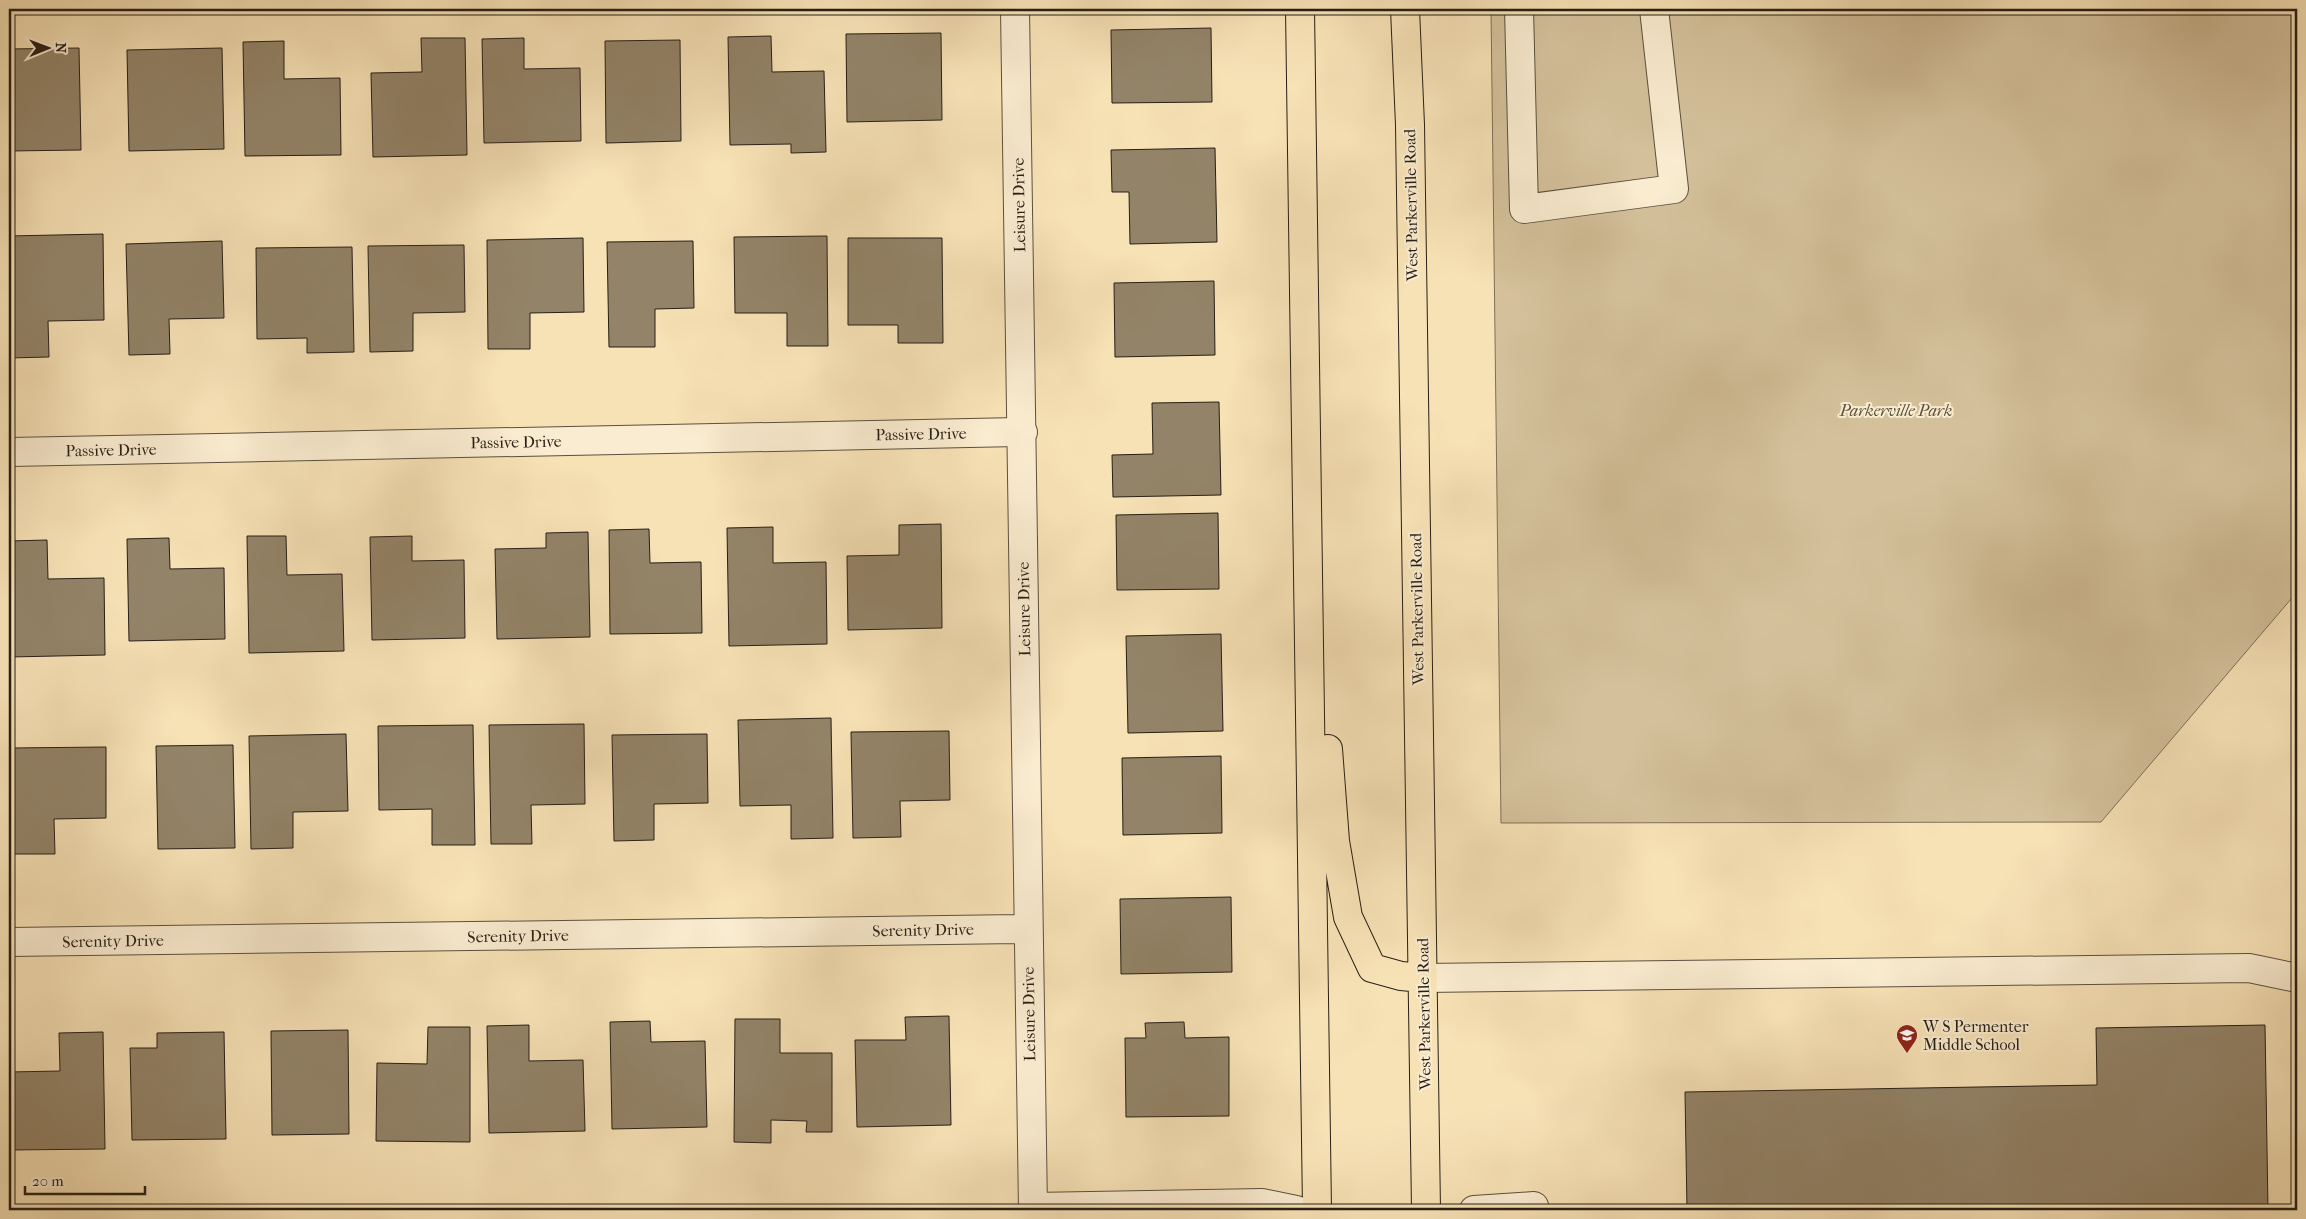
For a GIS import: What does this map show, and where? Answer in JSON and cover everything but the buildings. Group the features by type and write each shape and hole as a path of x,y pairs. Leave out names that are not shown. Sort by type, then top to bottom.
{"main road":[{"path":"1300,9 1317,1210"},
{"name":"West Parkerville Road","path":"1405,9 1410,125 1426,1210"},
{"path":"1309,634 1327,739 1335,841 1348,917 1372,968 1401,976 1423,978"}],"street":[{"name":"Leisure Drive","path":"1015,9 1023,432 1027,929 1033,1208"},
{"path":"1518,9 1524,209 1674,189 1654,9"},
{"name":"Passive Drive","path":"9,452 1023,432"},
{"name":"Serenity Drive","path":"9,942 1027,929"},
{"path":"1423,978 2249,968 2297,978"},
{"path":"1033,1208 1262,1203 1296,1210"},
{"path":"1474,1210 1534,1206 1536,1210"}],"green space":[{"name":"Parkerville Park","path":"1491,9 2297,9 2297,592 2101,822 1501,823"}],"place":[{"name":"W S Permenter Middle School","path":"1907,1054"}]}
